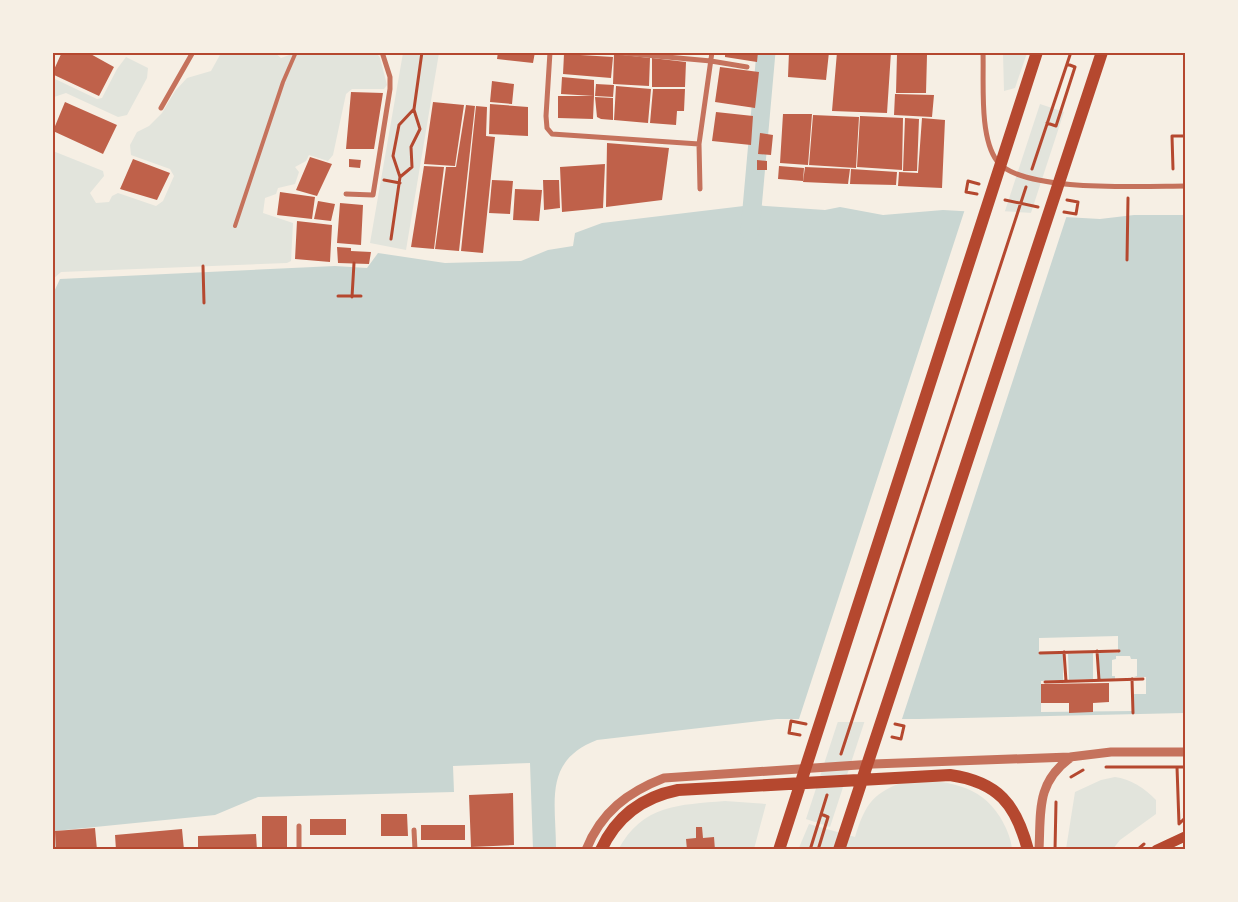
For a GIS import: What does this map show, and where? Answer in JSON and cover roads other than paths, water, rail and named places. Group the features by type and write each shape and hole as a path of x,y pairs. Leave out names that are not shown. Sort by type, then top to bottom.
{"main road":[{"path":"779,850 1037,52"},
{"path":"838,850 1102,52"},
{"path":"601,850 614,826 637,805 665,793 678,790 950,775 982,783 1003,798 1011,806 1020,822 1028,850"},
{"path":"1156,850 1186,836"}],"street":[{"path":"161,108 193,52"},
{"path":"346,194 372,195 390,89 388,69 382,52"},
{"path":"550,52 547,128 552,134 699,144"},
{"path":"612,52 711,61 747,67"},
{"path":"700,188 699,144 712,52"},
{"path":"983,52 987,137 996,161 1011,174 1029,180 1071,184 1186,186"},
{"path":"586,850 596,829 616,803 647,785 664,778 864,764 1070,757 1111,752 1186,752"},
{"path":"1039,850 1043,791 1056,768 1070,757"},
{"path":"298,826 299,850"},
{"path":"414,830 414,850"}],"lane":[{"path":"235,226 283,82 296,52"}],"waterway":[{"path":"750,231 766,52"}]}
